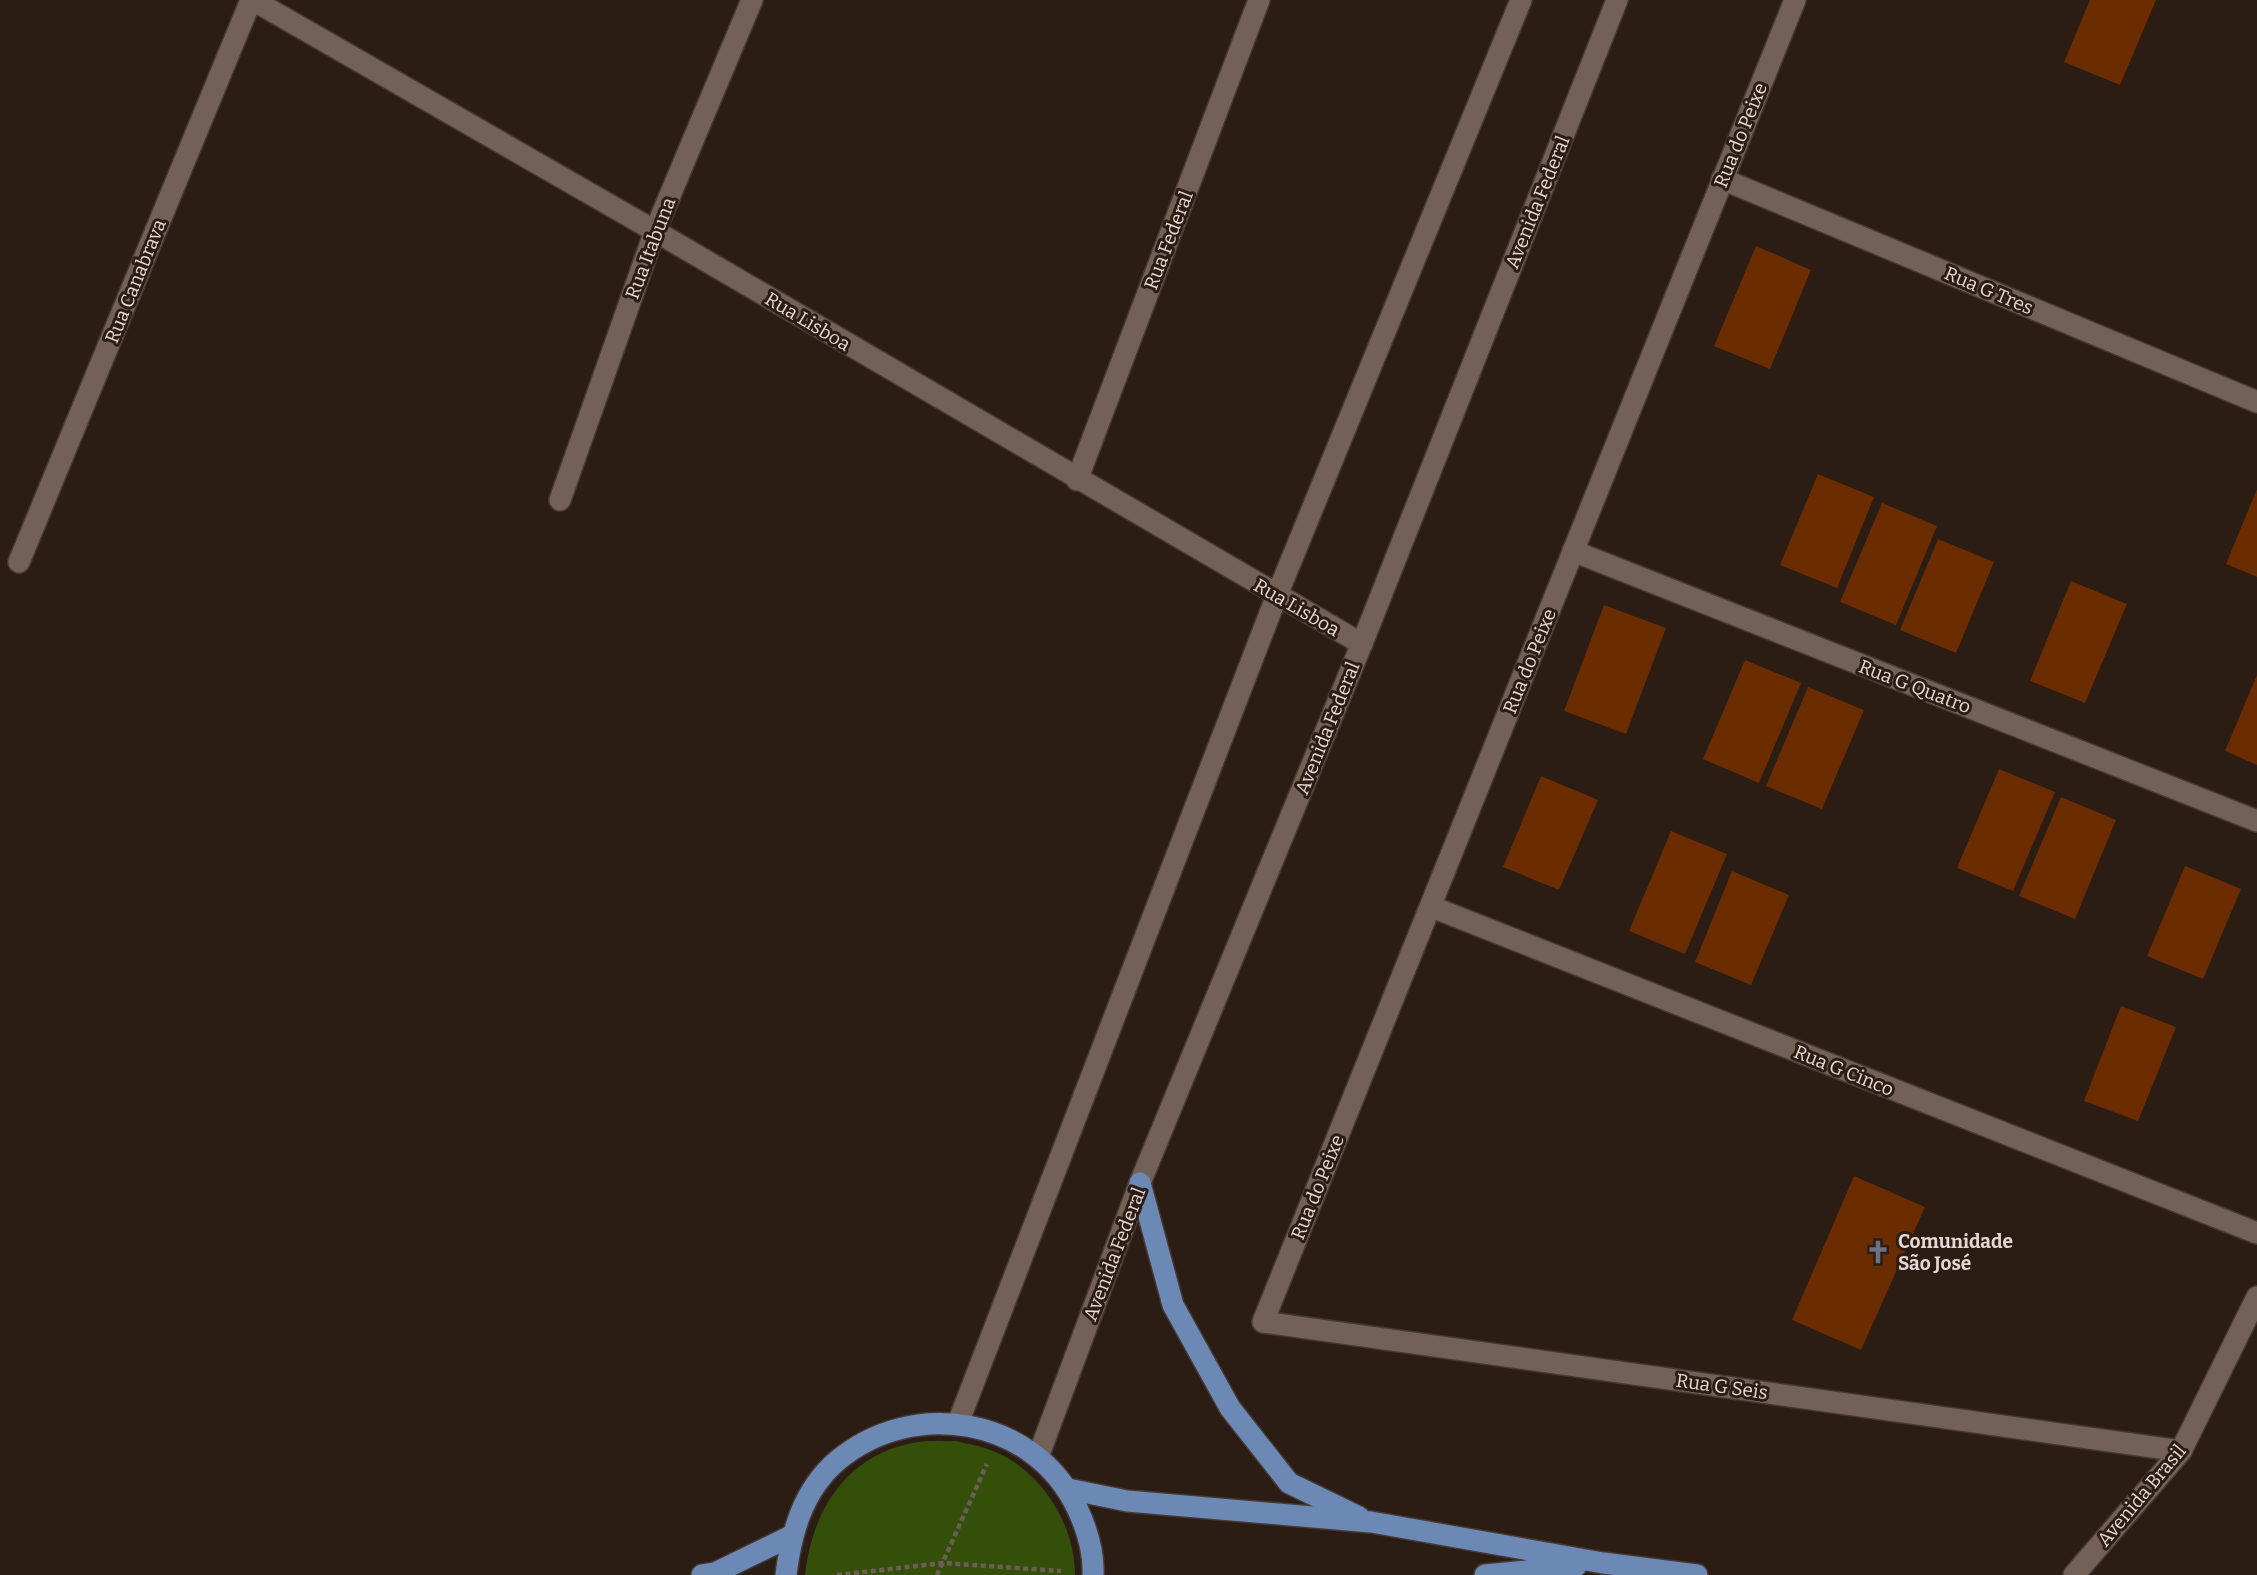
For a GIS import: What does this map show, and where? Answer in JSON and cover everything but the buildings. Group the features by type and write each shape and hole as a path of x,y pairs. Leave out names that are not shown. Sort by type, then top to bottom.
{"main road":[{"path":"1140,1184 1173,1305 1230,1408 1289,1483 1371,1522"},
{"path":"786,1575 791,1536 808,1496 836,1462 872,1437 914,1424 958,1423 1000,1434 1038,1457 1068,1489 1087,1528 1093,1575"},
{"path":"1068,1489 1126,1501 1371,1522 1603,1563 1697,1575"},
{"path":"702,1575 715,1573 791,1536"},
{"path":"1485,1575 1603,1563"}],"street":[{"name":"Rua Lisboa","path":"252,0 655,231 1077,480 1362,644"},
{"name":"Rua Canabrava","path":"19,562 252,0"},
{"name":"Rua Itabuna","path":"560,500 655,231 752,0"},
{"name":"Rua Federal","path":"1077,480 1259,0"},
{"path":"958,1423 1277,595 1521,0"},
{"name":"Avenida Federal","path":"1038,1457 1140,1184 1362,644 1617,0"},
{"name":"Rua do Peixe","path":"1262,1322 1432,907 1796,0"},
{"name":"Rua G Tres","path":"1722,179 2257,402"},
{"name":"Rua G Quatro","path":"1573,551 2257,821"},
{"name":"Rua G Cinco","path":"1432,907 2257,1233"},
{"name":"Avenida Brasil","path":"2074,1575 2181,1451 2257,1297"},
{"name":"Rua G Seis","path":"1262,1322 2181,1451"}],"path":[{"path":"937,1575 988,1463"},
{"path":"837,1575 943,1563 1062,1571"}],"green space":[{"path":"923,1441 956,1441 988,1449 1010,1460 1040,1485 1062,1518 1069,1537 1075,1575 805,1575 809,1551 825,1507 853,1472 871,1458 893,1448"}],"place":[{"name":"Comunidade São José","path":"1878,1252"}]}
